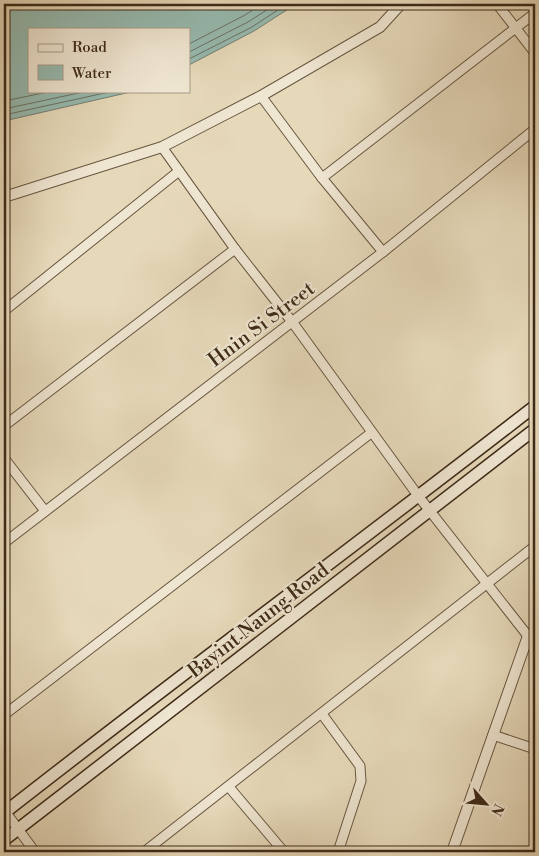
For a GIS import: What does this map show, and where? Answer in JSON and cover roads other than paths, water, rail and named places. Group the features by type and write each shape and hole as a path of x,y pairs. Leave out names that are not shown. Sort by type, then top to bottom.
{"main road":[{"name":"Bayint Naung Road","path":"4,812 419,497 535,406"},
{"name":"Bayint Naung Road","path":"4,840 535,429"},
{"path":"188,671 200,688"}],"street":[{"path":"4,197 162,147 261,96 380,27 400,4"},
{"path":"497,4 535,53"},
{"path":"322,178 535,13"},
{"path":"261,96 322,178 383,252"},
{"name":"Hnin Si Street","path":"4,543 383,252 535,129"},
{"path":"162,147 235,249 292,322 419,497 486,584 532,638 493,735 452,852"},
{"path":"4,311 179,171"},
{"path":"4,426 235,249"},
{"path":"4,715 371,433"},
{"path":"4,458 45,511"},
{"path":"144,852 156,849 229,787 535,546"},
{"path":"322,714 360,766 361,781 338,852"},
{"path":"493,735 535,749"},
{"path":"229,787 284,852"},
{"path":"4,812 34,852"}],"water":[{"path":"4,4 296,4 254,31 190,64 190,28 28,28 28,92 131,92 4,121"}]}
